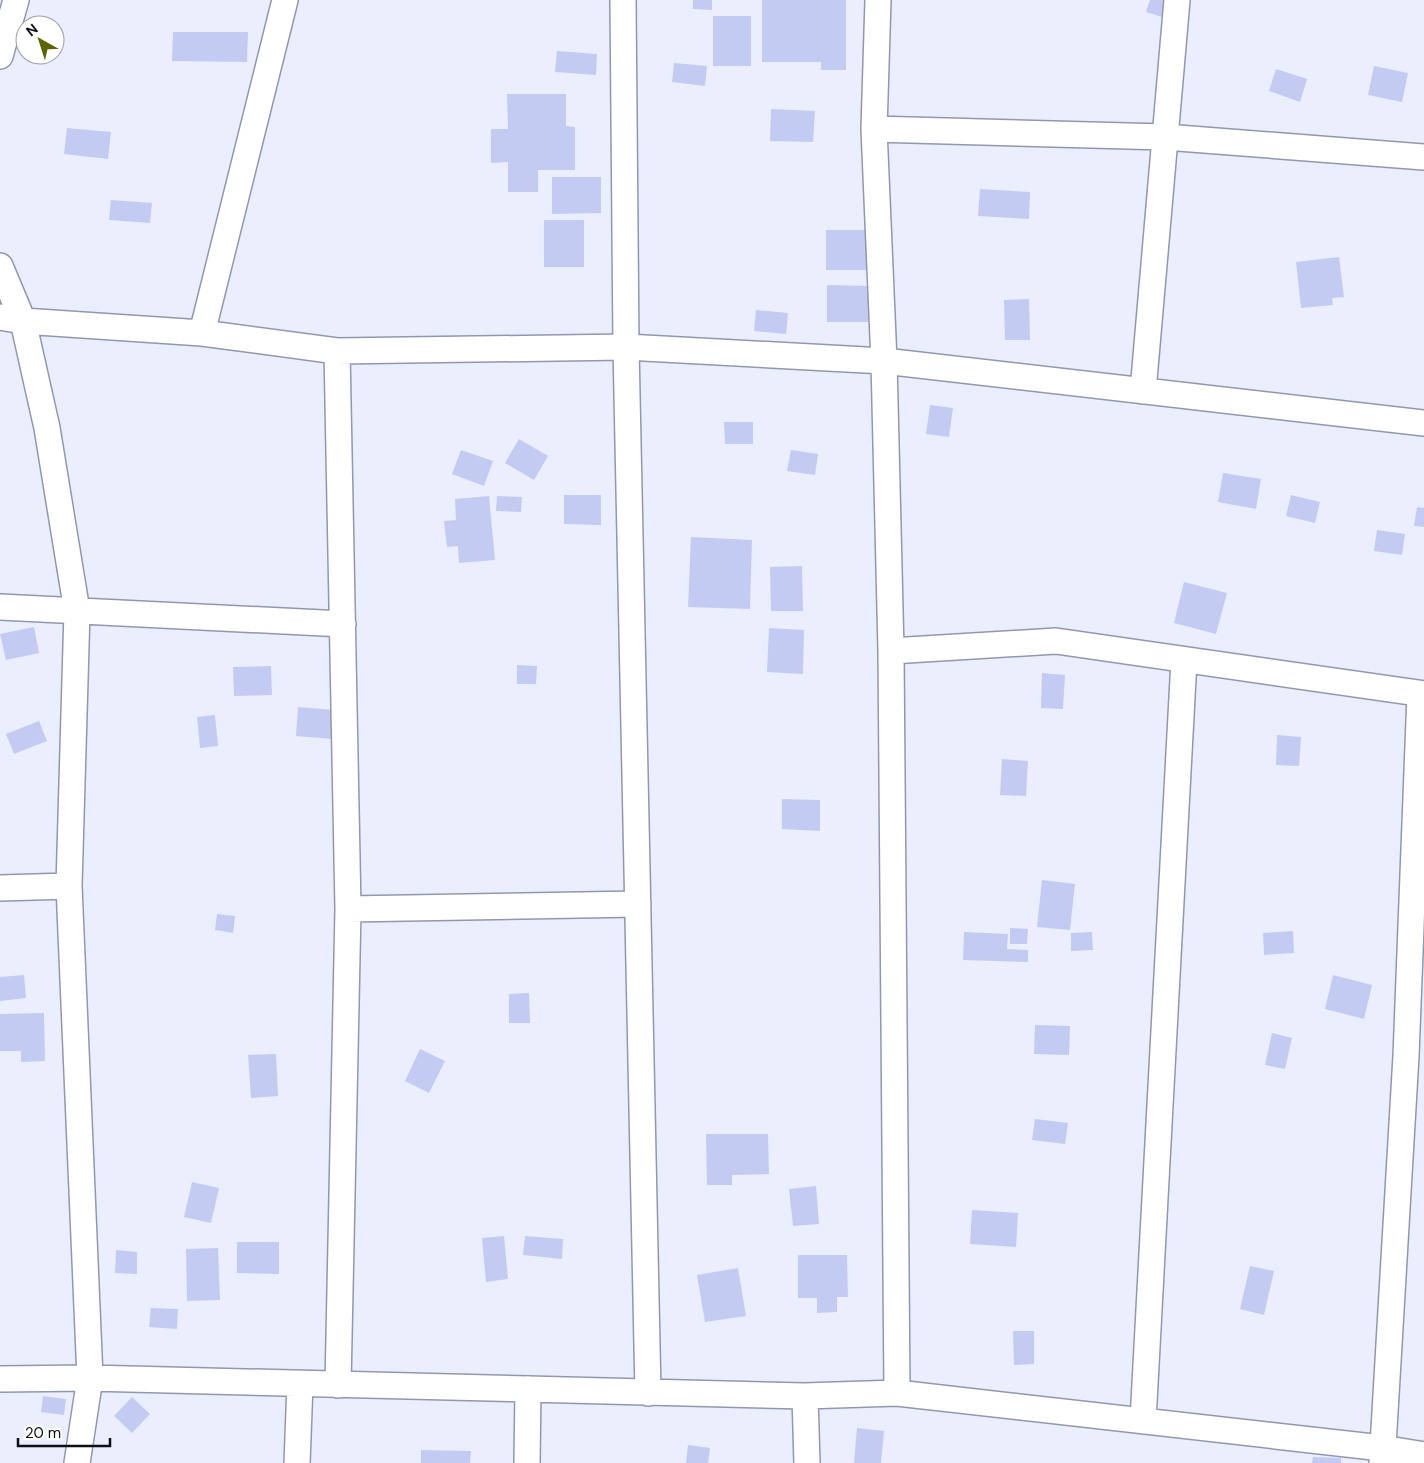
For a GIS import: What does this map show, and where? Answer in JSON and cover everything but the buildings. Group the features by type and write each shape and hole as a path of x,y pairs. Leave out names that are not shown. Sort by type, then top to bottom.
{"street":[{"path":"0,56 16,0"},
{"path":"202,333 285,0"},
{"path":"623,0 626,347 648,1393"},
{"path":"878,0 874,128 884,361 891,651 897,1393"},
{"path":"1143,391 1176,0"},
{"path":"874,128 1165,137 1424,157"},
{"path":"0,266 11,319 47,428 77,611 69,886 90,1378 77,1463"},
{"path":"11,319 202,333 337,351 626,347 884,361 1424,423"},
{"path":"337,351 348,909 338,1385"},
{"path":"0,607 343,624"},
{"path":"891,651 1056,641 1422,694 1406,1056 1382,1456"},
{"path":"1143,1421 1184,660"},
{"path":"0,888 69,886"},
{"path":"348,909 638,904"},
{"path":"0,1379 90,1378 805,1396 897,1393 1143,1421 1382,1456 1424,1454"},
{"path":"297,1463 300,1384"},
{"path":"528,1390 528,1463"},
{"path":"805,1396 807,1463"}]}
